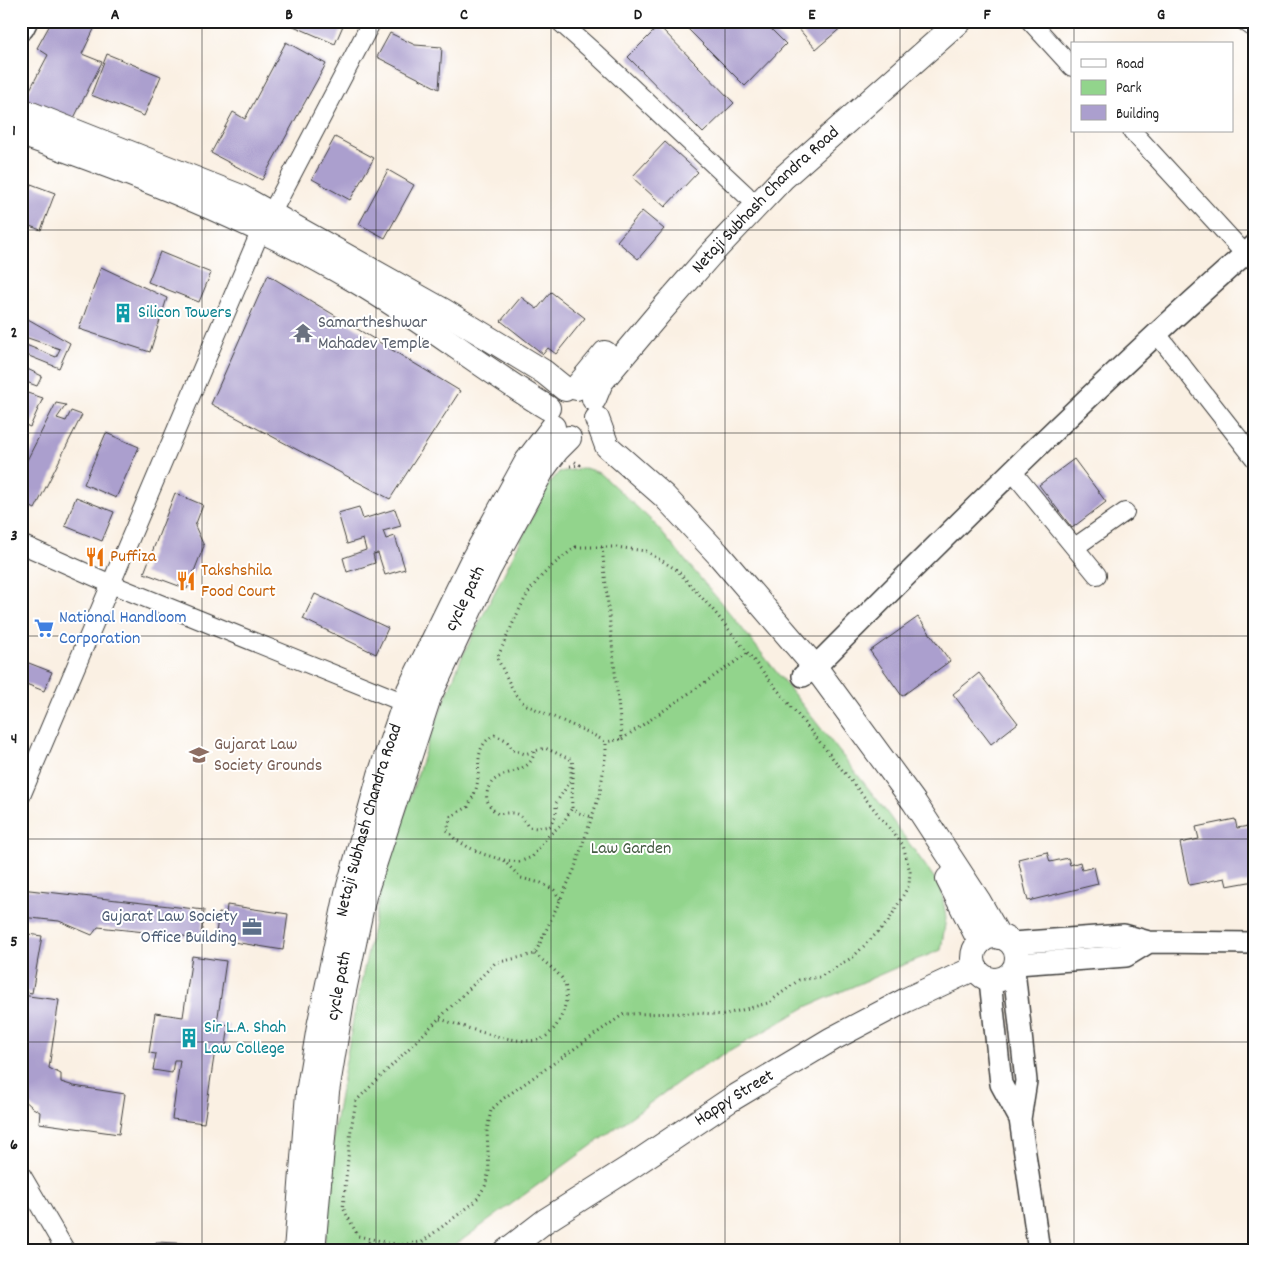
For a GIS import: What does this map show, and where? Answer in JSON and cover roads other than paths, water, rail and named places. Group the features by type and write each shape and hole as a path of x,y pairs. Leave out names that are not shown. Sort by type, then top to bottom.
{"main road":[{"path":"21,27 24,21"},
{"name":"Netaji Subhash Chandra Road","path":"313,1251 327,1092 342,1000 364,896 429,697 489,569 538,478 557,450 573,413 648,302 698,244 772,167 936,21"},
{"name":"Netaji Subhash Chandra Road","path":"296,1251 308,1093 324,998 347,893 380,775 410,690 471,563 526,461 573,413 710,255 783,178 960,21"},
{"path":"21,110 241,197 266,222 432,329 508,384 573,413 664,496 718,554 914,802 978,900 1004,951 973,954 982,974"},
{"path":"21,134 266,222"},
{"name":"Happy Street","path":"506,1251 546,1220 635,1164 730,1100 832,1039 906,1000 982,974 1003,979 1004,951"}],"street":[{"path":"21,796 266,222 372,21"},
{"path":"559,21 746,195"},
{"path":"1030,21 1071,65"},
{"path":"1244,21 1255,29"},
{"path":"809,671 1012,471 1157,334 1250,250 1133,132"},
{"path":"1157,334 1255,459"},
{"path":"1012,471 1097,575"},
{"path":"1075,547 1125,512"},
{"path":"21,544 112,584 405,703"},
{"path":"1039,1251 1020,1119 1026,1081 1004,951 1124,935 1149,942 1255,944"},
{"path":"982,974 1001,1084 1020,1119"},
{"path":"21,1174 66,1251"}],"place":[{"name":"Silicon Towers","path":"123,313"},
{"name":"Samartheshwar Mahadev Temple","path":"303,333"},
{"name":"Puffiza","path":"95,557"},
{"name":"Takshshila Food Court","path":"186,581"},
{"name":"National Handloom Corporation","path":"44,628"},
{"name":"Gujarat Law Society Grounds","path":"199,755"},
{"name":"Gujarat Law Society Office Building","path":"252,927"},
{"name":"Sir L.A. Shah Law College","path":"189,1038"}],"park label":[{"name":"Law Garden","path":"631,849"}]}
